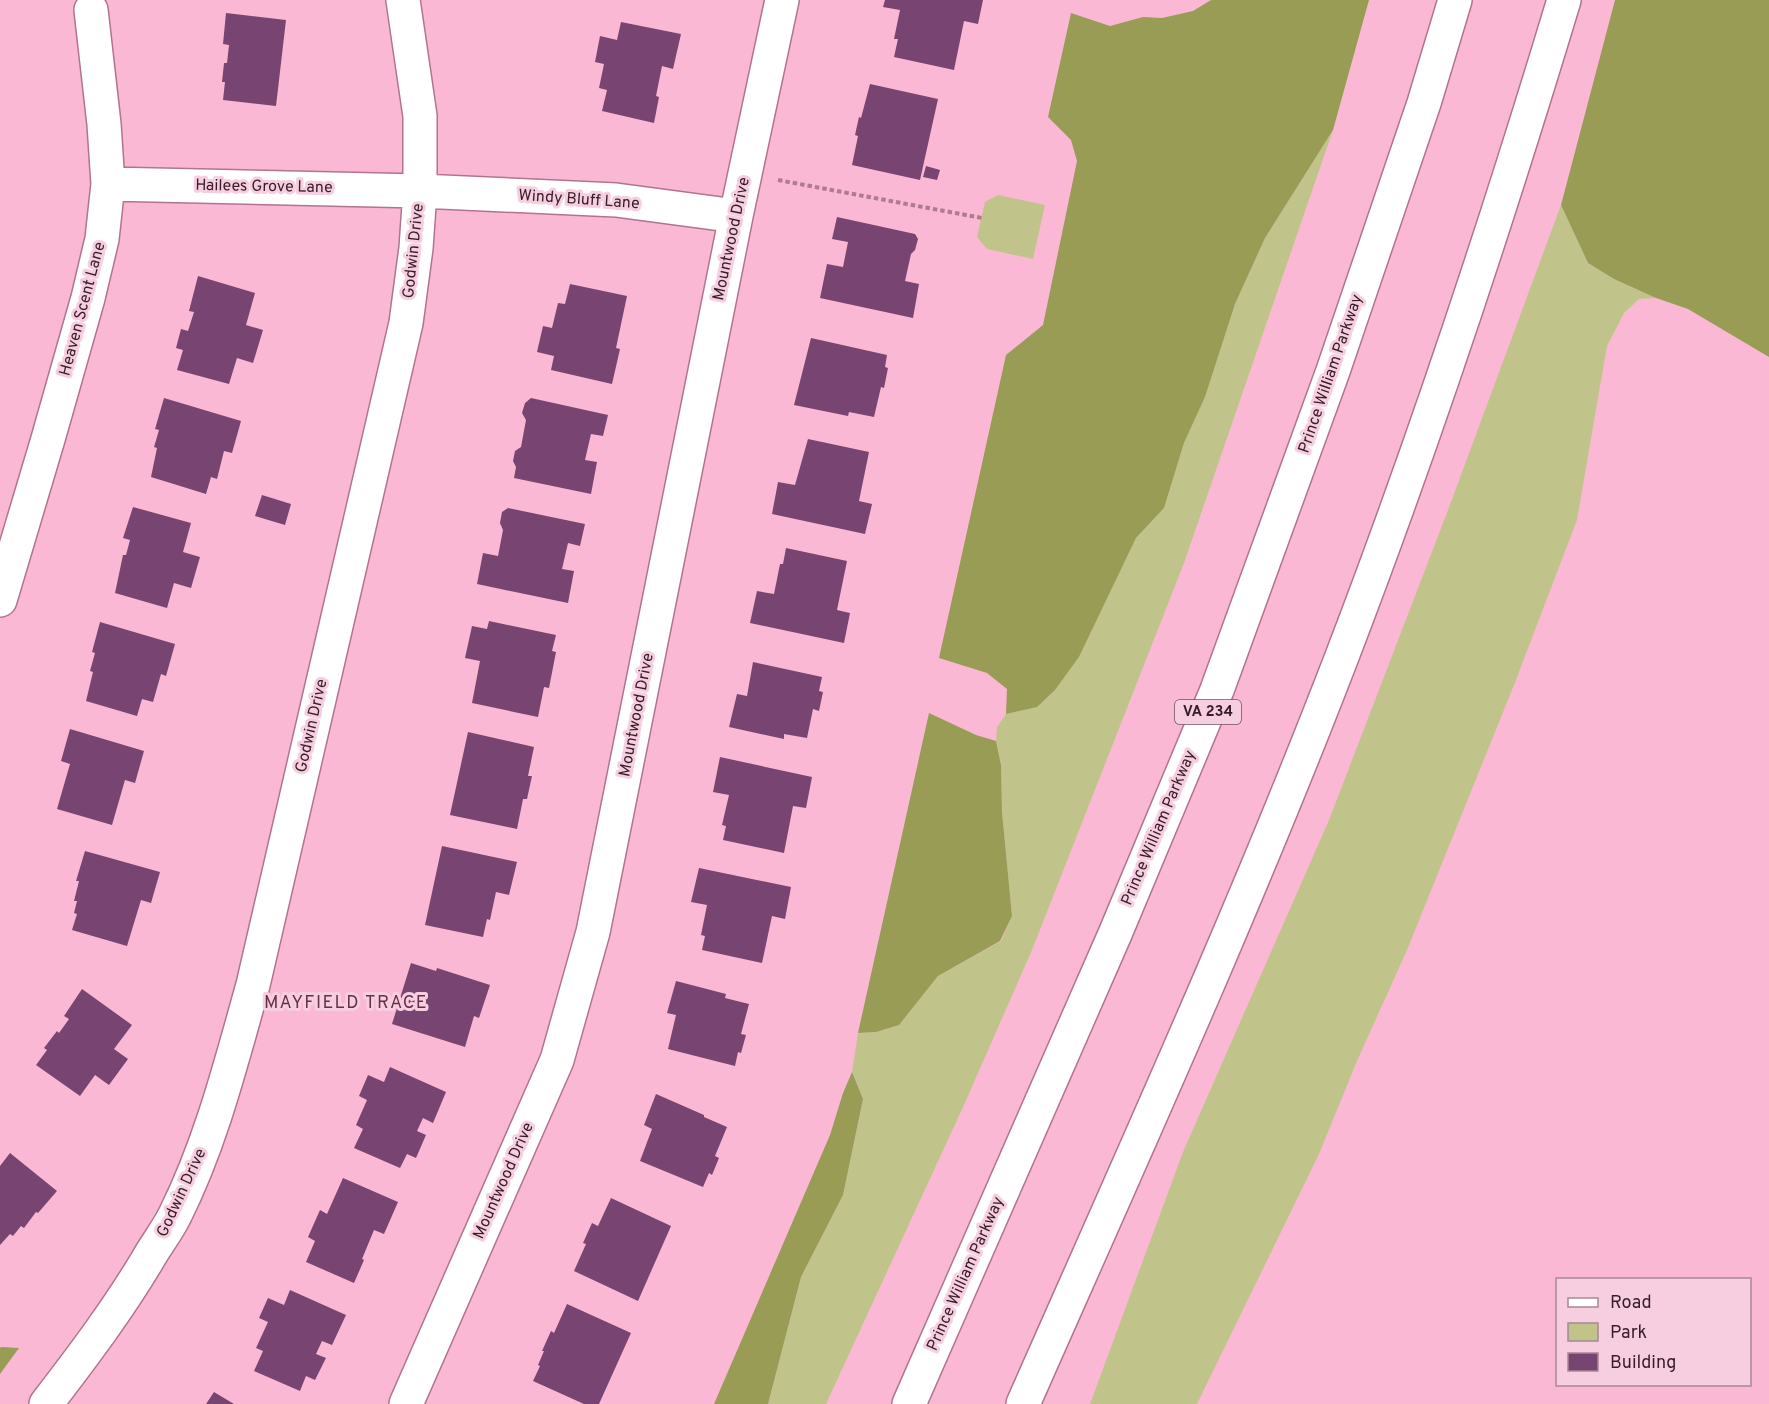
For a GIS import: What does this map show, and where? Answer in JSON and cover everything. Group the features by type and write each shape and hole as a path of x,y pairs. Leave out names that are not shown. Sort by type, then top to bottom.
{"main road":[{"name":"Godwin Drive","path":"46,1404 129,1291 175,1216 203,1149 230,1069 253,985 405,323 416,248 420,191 420,116 403,0"},
{"name":"Mountwood Drive","path":"406,1404 557,1060 593,932 736,216 782,0"},
{"name":"Prince William Parkway","path":"909,1404 1115,934 1217,690 1333,371 1424,103 1455,0"},
{"path":"1023,1404 1233,927 1341,659 1436,399 1518,153 1564,0"},
{"name":"Heaven Scent Lane","path":"0,600 88,298 102,239 108,183 91,10"},
{"name":"Hailees Grove Lane","path":"108,183 420,191"},
{"name":"Windy Bluff Lane","path":"420,191 616,200 736,216"}],"path":[{"path":"745,173 982,218"}],"green space":[{"path":"1211,0 1369,0 1333,130 1265,238 1235,304 1205,397 1184,443 1164,508 1136,538 1079,657 1055,690 1037,707 1006,714 1007,689 987,673 939,658 1006,355 1043,325 1077,161 1071,140 1048,117 1071,13 1110,26 1143,17 1162,18 1193,11"},
{"path":"1615,0 1769,0 1769,357 1688,309 1656,298 1614,279 1588,263 1561,205"},
{"path":"1333,130 1184,563 1032,950 964,1105 826,1404 768,1404 801,1277 843,1195 863,1099 852,1072 858,1033 876,1032 899,1025 938,976 1001,941 1012,916 1002,812 1001,765 996,741 997,727 1006,714 1036,707 1055,690 1079,657 1136,538 1164,508 1184,443 1205,397 1235,304 1265,238"},
{"path":"998,195 1045,205 1033,259 987,249 977,237 985,202"},
{"path":"1561,205 1588,263 1614,279 1656,298 1639,299 1624,313 1607,346 1577,520 1514,685 1407,950 1357,1061 1319,1154 1197,1404 1090,1404 1183,1152 1329,820 1448,510"},
{"path":"929,713 976,735 996,741 1001,765 1002,812 1012,916 1000,941 938,976 899,1025 876,1032 858,1033"},
{"path":"852,1072 863,1099 843,1195 801,1277 768,1404 714,1404 830,1135"},
{"path":"0,1348 19,1348 0,1374"}],"building":[{"path":"885,0 983,0 978,24 964,21 954,70 894,57 898,39 894,39 900,10 883,7"},
{"path":"226,13 286,20 276,106 223,100 224,63 227,63 229,45 223,44"},
{"path":"621,22 681,34 673,69 662,66 654,123 602,111 607,90 599,88 604,64 595,62 600,36 617,40"},
{"path":"870,84 938,99 920,180 852,165 859,117 861,118"},
{"path":"926,166 940,170 937,180 923,177"},
{"path":"837,217 915,234 918,239 915,250 911,254 905,281 919,284 913,318 820,298 827,264 843,267 848,242 832,239"},
{"path":"198,276 255,293 246,325 263,330 253,363 237,358 229,384 177,370 183,350 176,348 181,329 188,331 194,312 189,311"},
{"path":"570,284 627,296 616,348 620,349 612,384 551,370 554,356 537,352 543,326 552,328 558,303 565,304"},
{"path":"811,338 887,355 885,367 888,368 884,388 881,387 874,417 849,412 848,416 794,405"},
{"path":"164,398 241,421 232,453 224,451 217,479 211,477 206,494 151,477 157,448 154,447 159,430 155,429"},
{"path":"531,398 608,415 603,436 591,434 585,460 597,462 591,494 514,478 515,451 521,447 526,420 522,413 525,403"},
{"path":"808,439 869,452 859,501 872,504 865,534 772,514 778,482 795,485"},
{"path":"262,495 291,504 285,525 255,516"},
{"path":"133,507 191,523 183,552 200,557 191,588 174,583 167,608 115,593 123,555 126,555 130,540 123,538"},
{"path":"508,508 585,524 580,546 568,543 562,569 574,571 568,603 477,584 483,553 498,556 503,530 500,523 502,512"},
{"path":"786,548 847,561 837,610 850,613 844,643 750,623 757,591 774,594"},
{"path":"489,621 556,635 552,651 556,652 549,688 544,687 538,717 472,703 480,661 465,658 472,626 487,629"},
{"path":"100,622 175,644 166,676 161,674 153,702 142,699 137,716 86,701 93,672 90,671 95,653 92,652"},
{"path":"753,662 822,677 819,691 823,692 819,711 813,709 807,738 784,734 784,739 729,727 737,694 747,696"},
{"path":"70,729 144,751 135,783 125,780 112,825 57,809 70,764 61,761"},
{"path":"468,732 534,747 528,776 532,776 527,799 523,799 517,829 450,815"},
{"path":"720,757 812,777 806,808 793,806 784,853 723,840 726,826 722,825 729,795 713,792"},
{"path":"442,846 517,862 509,895 496,892 490,920 487,919 483,937 425,925"},
{"path":"85,851 160,872 151,903 141,900 127,946 72,930 77,914 74,913 77,901 74,901 79,881 76,881"},
{"path":"699,868 791,887 785,919 772,916 762,963 702,950 705,936 701,935 707,905 691,902"},
{"path":"411,963 436,971 437,968 490,985 479,1018 474,1016 465,1047 392,1024"},
{"path":"676,981 726,994 725,998 749,1004 741,1034 746,1035 741,1053 738,1052 735,1066 668,1049 676,1015 667,1013"},
{"path":"82,989 132,1025 114,1049 128,1059 109,1085 95,1075 80,1096 36,1065 47,1050 44,1048 69,1019 64,1016"},
{"path":"390,1067 446,1092 433,1123 423,1118 417,1131 426,1135 416,1158 407,1154 400,1168 354,1148 363,1129 356,1125 367,1100 359,1096 368,1075 384,1082"},
{"path":"656,1094 727,1127 715,1156 719,1158 712,1175 709,1173 703,1187 640,1161 652,1129 644,1125"},
{"path":"10,1153 57,1191 24,1228 21,1226 13,1236 10,1234 0,1245 0,1166"},
{"path":"343,1178 398,1202 384,1234 374,1230 354,1283 306,1262 315,1241 308,1237 320,1210 327,1214"},
{"path":"611,1198 671,1226 638,1301 574,1271 592,1223 598,1226"},
{"path":"290,1290 346,1315 332,1345 322,1341 316,1354 326,1358 315,1380 306,1376 300,1391 254,1371 263,1351 256,1348 268,1322 259,1318 268,1298 284,1305"},
{"path":"567,1304 631,1333 599,1404 584,1404 533,1381 540,1366 538,1365 544,1351 542,1351 551,1331 554,1333"},
{"path":"214,1392 234,1404 206,1404"}],"district":[{"name":"MAYFIELD TRACE","path":"346,1003"}]}
